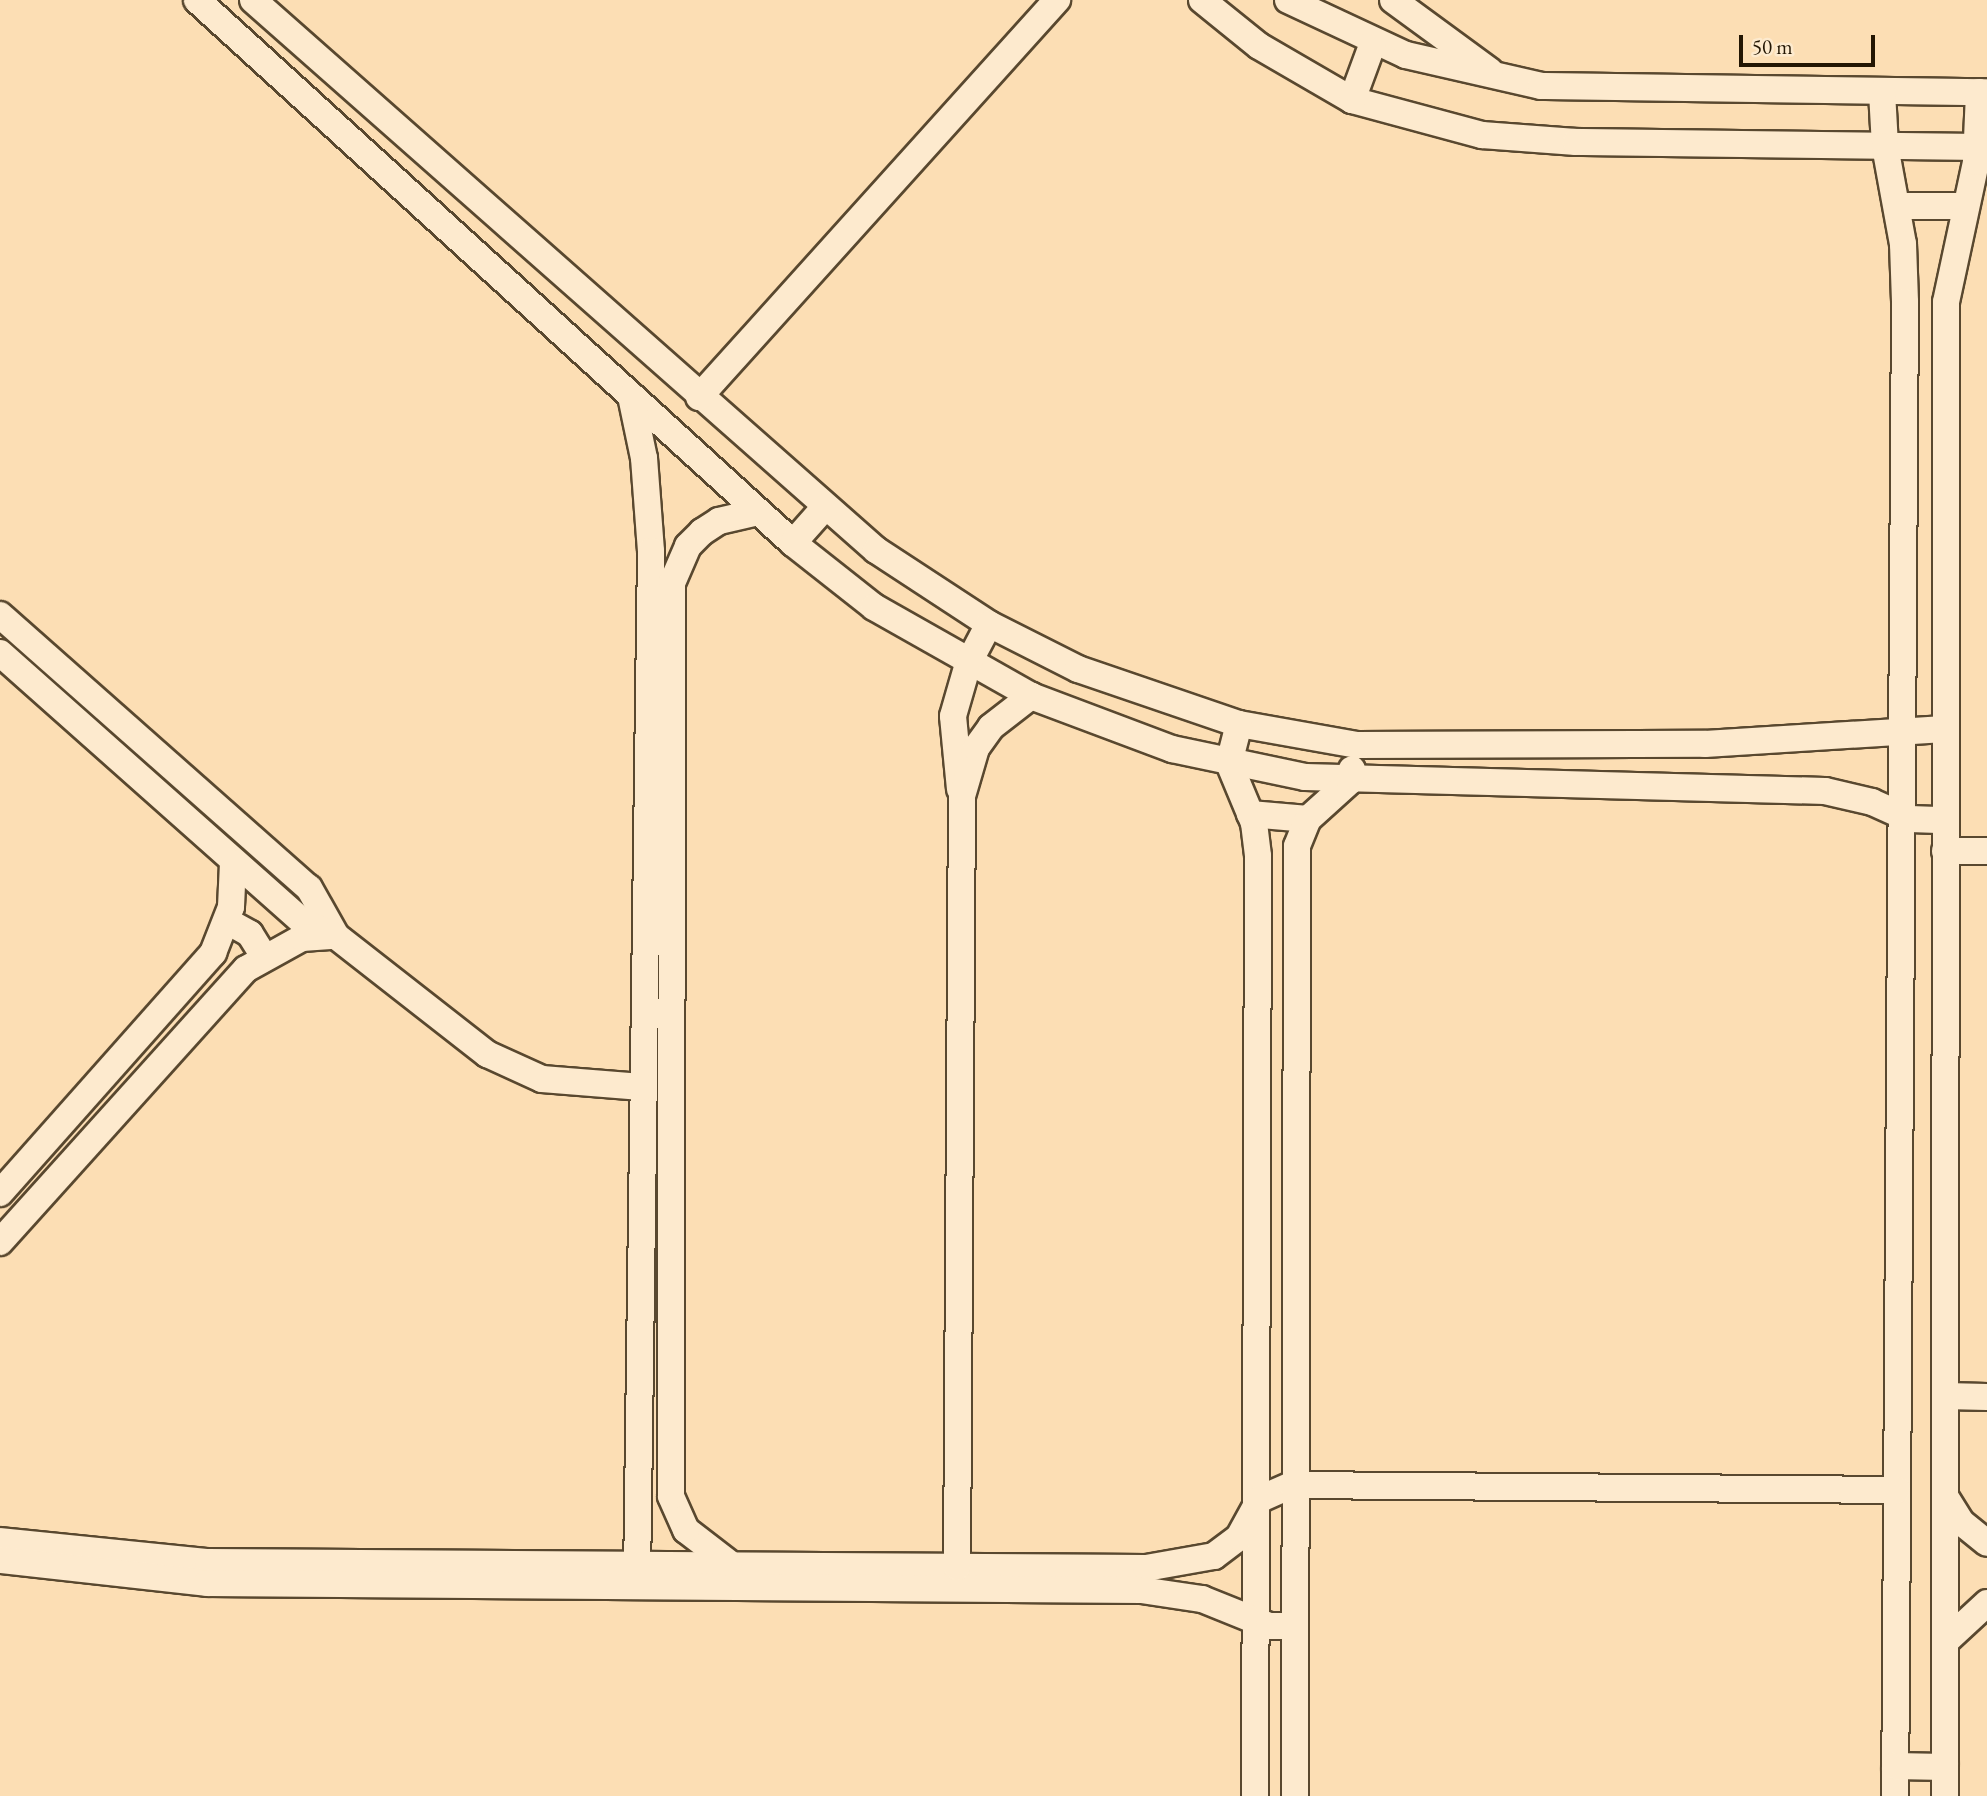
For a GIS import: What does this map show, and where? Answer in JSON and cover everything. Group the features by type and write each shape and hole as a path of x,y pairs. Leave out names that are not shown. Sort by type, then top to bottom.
{"street":[{"path":"197,0 793,543 874,607 968,664 1031,696 1061,709 1229,763 1350,781 1841,793 1901,817 1945,820"},
{"path":"253,0 824,508 887,558 989,624 1078,669 1239,724 1357,745 1705,744 1861,738 1902,728 1945,729"},
{"path":"699,397 1057,0"},
{"path":"1202,0 1259,46 1352,100 1437,126 1529,141 1982,147"},
{"path":"1288,0 1373,43 1506,81 1576,89 1983,92 1982,147 1966,206 1946,302 1945,1796"},
{"path":"1393,0 1425,29 1506,81"},
{"path":"1352,100 1373,43"},
{"path":"1882,92 1885,146 1898,206 1905,302 1895,1796"},
{"path":"371,160 400,130"},
{"path":"1898,206 1966,206"},
{"path":"474,254 503,223"},
{"path":"1905,302 1946,302"},
{"path":"631,396 648,489 660,621 671,958 671,1496 699,1545 731,1564"},
{"path":"793,543 824,508"},
{"path":"637,1575 644,957 660,621 688,546 719,521 758,512"},
{"path":"0,615 309,888 336,936"},
{"path":"957,1567 962,796 953,716 968,664 989,624"},
{"path":"0,653 233,863 302,921 336,936 504,1065 542,1079 642,1087"},
{"path":"1061,709 1078,669"},
{"path":"962,796 971,760 991,727 1031,696"},
{"path":"1239,724 1229,763 1250,814 1258,845 1253,1508 1256,1623 1255,1796"},
{"path":"1559,786 1560,744"},
{"path":"1704,789 1705,744"},
{"path":"1295,1796 1292,1485 1297,846 1308,819 1350,781 1357,745"},
{"path":"1250,814 1308,819"},
{"path":"1945,851 1987,851"},
{"path":"0,1194 213,953 227,921 233,863"},
{"path":"1258,911 1297,913"},
{"path":"227,921 250,934 264,956"},
{"path":"5,1225 107,1126 246,969 264,956 302,938 336,936"},
{"path":"644,957 671,958"},
{"path":"1900,999 1945,999"},
{"path":"1257,1072 1296,1072"},
{"path":"82,1103 107,1126"},
{"path":"1899,1278 1945,1278"},
{"path":"1945,1396 1987,1397"},
{"path":"0,1560 134,1578 332,1574 1120,1580 1199,1561 1228,1548 1253,1508 1269,1491 1292,1485 1897,1490"},
{"path":"1946,1498 1961,1522 1987,1543"},
{"path":"0,1541 146,1558 332,1574"},
{"path":"1199,1561 1205,1580 1202,1599"},
{"path":"637,1575 731,1564 957,1567 1120,1580 1202,1599 1256,1623 1295,1626"},
{"path":"1946,1641 1987,1604"},
{"path":"1895,1766 1945,1767"}]}
